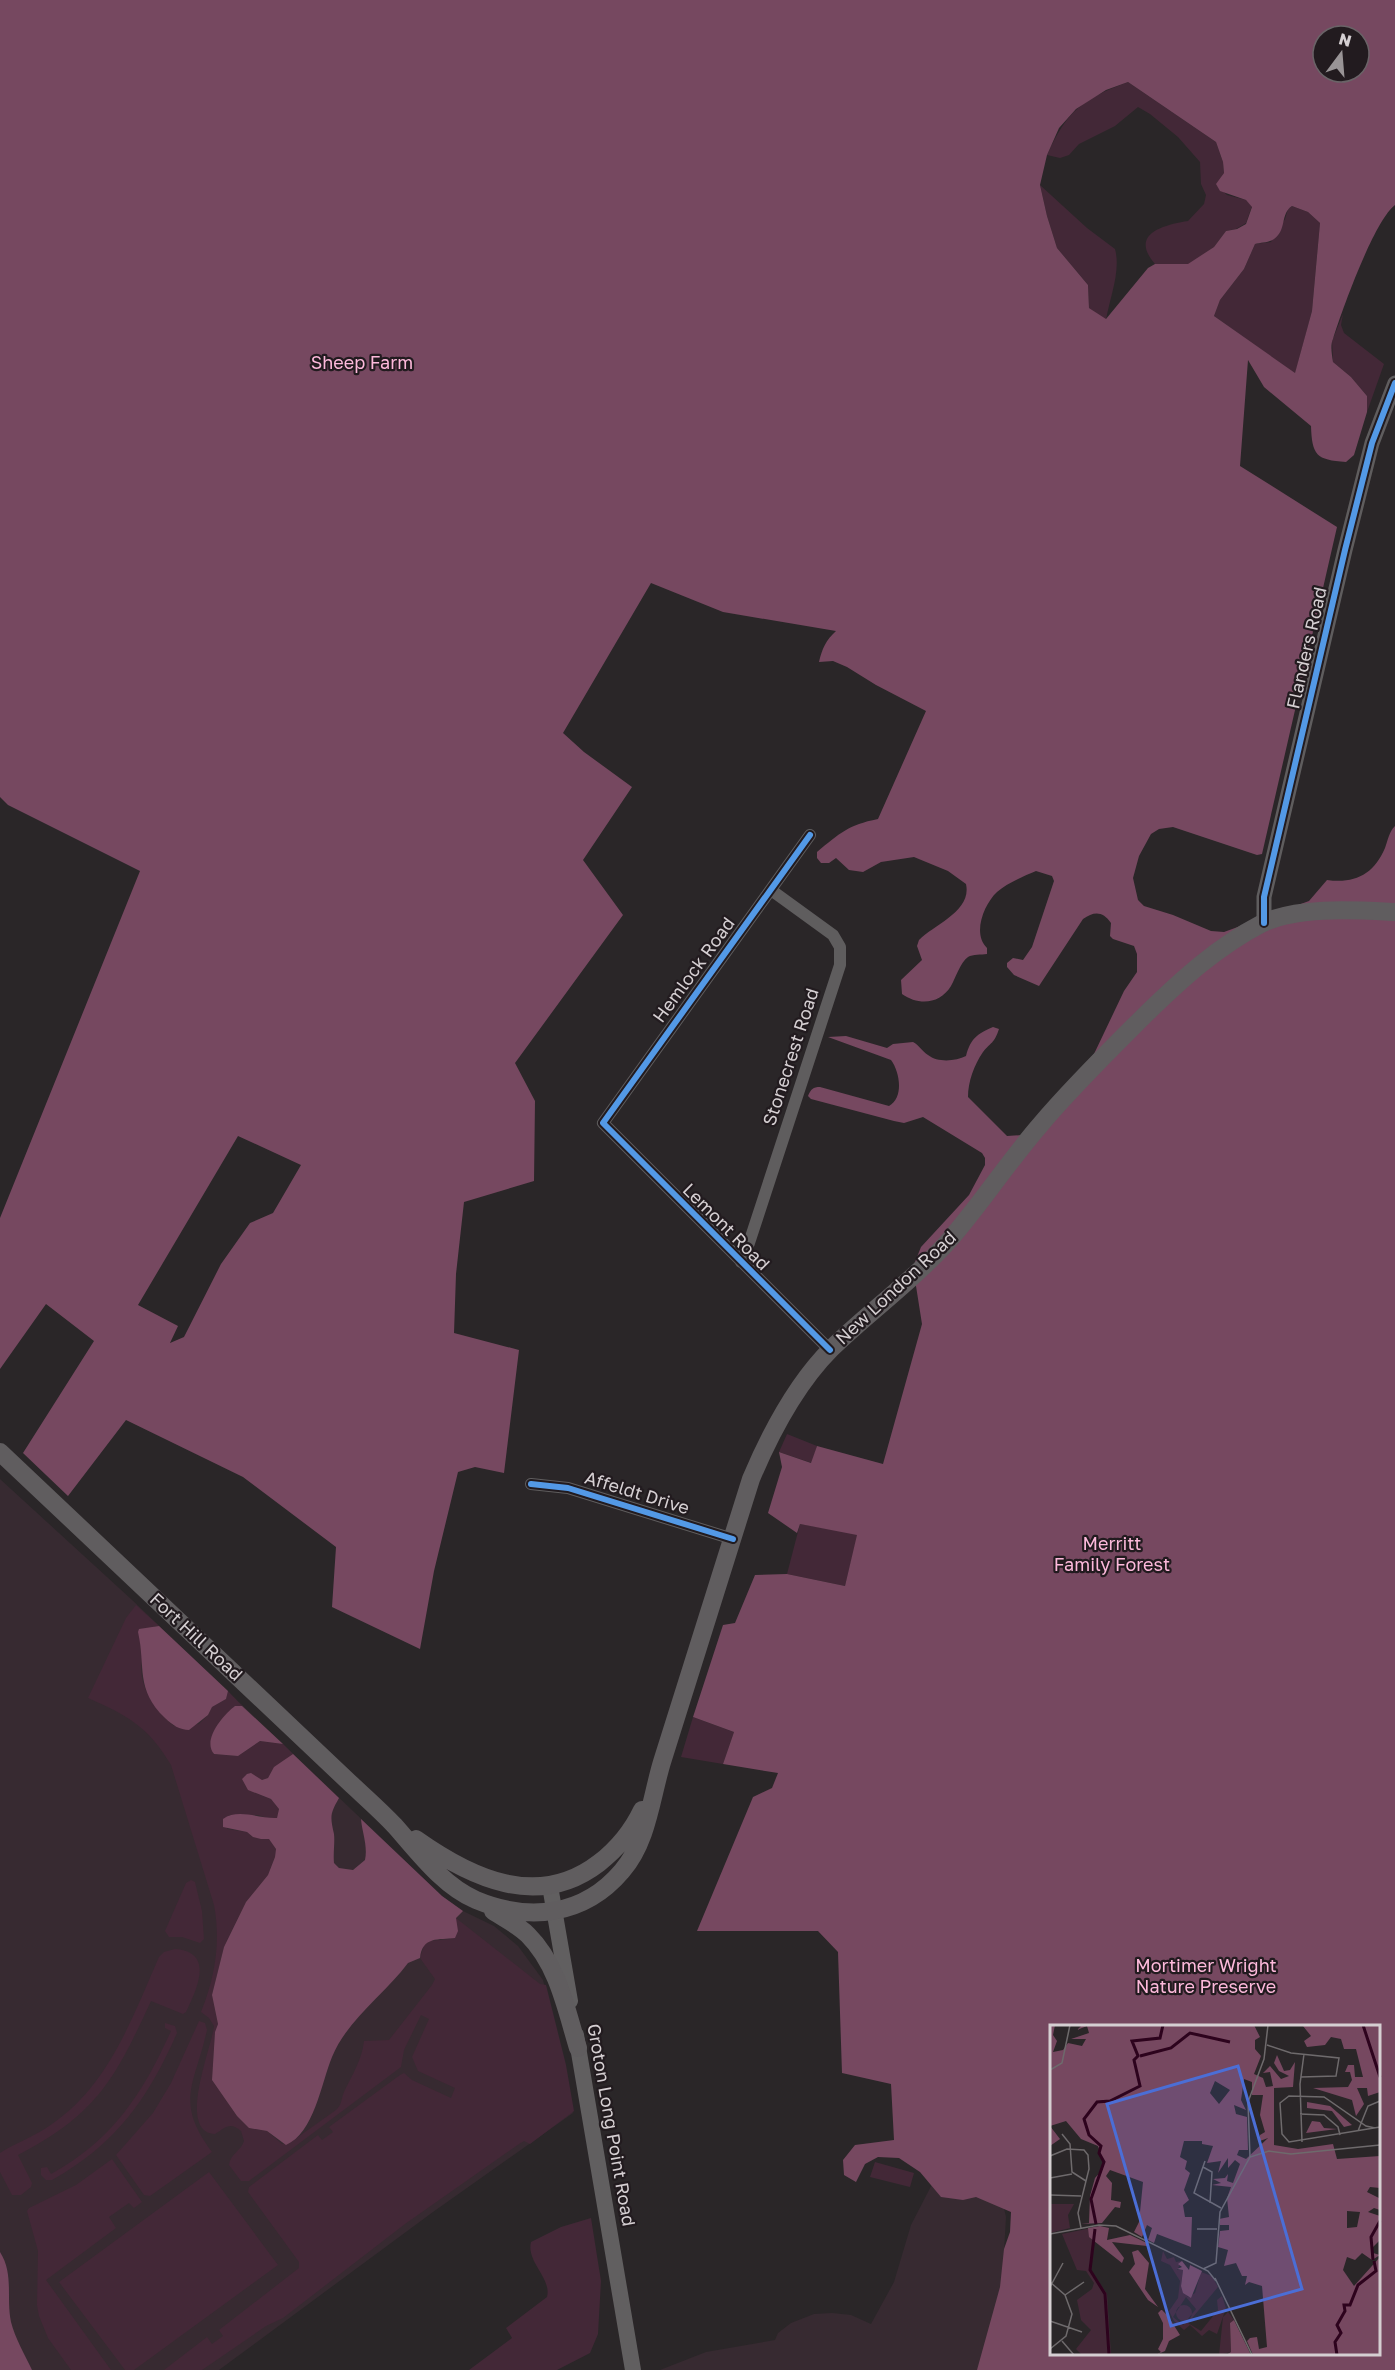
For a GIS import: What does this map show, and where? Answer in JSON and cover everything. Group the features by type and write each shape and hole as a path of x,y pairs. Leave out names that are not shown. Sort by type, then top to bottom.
{"main road":[{"name":"New London Road","path":"660,1768 751,1479 764,1450 806,1380 830,1350 921,1269 945,1244 1040,1125 1118,1042 1188,974 1239,936 1264,923 1294,915 1330,911 1395,912"},
{"name":"Fort Hill Road","path":"0,1452 392,1823 426,1861 474,1899 515,1912 533,1913 554,1912 574,1907 589,1899 624,1868 642,1836 660,1768"},
{"name":"Fort Hill Road","path":"392,1823 435,1852 474,1873 512,1884 550,1886 572,1880 614,1850 638,1819 660,1768"},
{"name":"Groton Long Point Road","path":"550,1886 633,2370"},
{"path":"474,1899 520,1928 540,1948 554,1972 578,2048"}],"street":[{"name":"Flanders Road","path":"1264,923 1264,897 1345,550 1372,443 1395,383"},
{"name":"Hemlock Road","path":"603,1123 810,835"},
{"name":"Stonecrest Road","path":"741,1262 840,965 840,947 833,934 771,890"},
{"name":"Lemont Road","path":"603,1123 830,1350"},
{"name":"Affeldt Drive","path":"531,1484 568,1488 733,1539"}],"shaded area":[{"path":"1128,82 1216,142 1224,173 1217,185 1227,195 1246,200 1252,206 1246,223 1236,229 1226,231 1214,247 1188,265 1155,264 1148,254 1146,245 1147,238 1152,233 1169,225 1188,221 1204,204 1206,195 1201,184 1200,162 1178,137 1150,114 1138,107 1115,126 1079,144 1069,155 1060,158 1047,155 1062,127 1078,108 1099,94"},
{"path":"1040,185 1087,228 1115,249 1116,275 1106,320 1089,308 1088,285 1057,248"},
{"path":"1292,206 1308,212 1320,223 1312,311 1295,374 1214,316 1220,300 1244,269 1255,244 1271,242 1285,219 1288,209"},
{"path":"1343,314 1341,325 1344,333 1384,364 1367,412 1367,396 1351,377 1333,362 1332,341"},
{"path":"787,1434 817,1446 812,1463 779,1452"},
{"path":"0,1479 131,1599 442,1896 463,1911 494,1926 518,1946 543,1980 573,2113 433,2212 219,2370 0,2370"},
{"path":"800,1524 858,1534 845,1586 787,1574"},
{"path":"136,1605 159,1626 155,1626 140,1640 144,1686 156,1707 174,1726 199,1724 212,1707 226,1699 228,1691 242,1706 235,1706 217,1725 213,1754 238,1756 260,1741 283,1744 293,1754 275,1767 268,1778 262,1780 255,1777 253,1792 271,1799 279,1809 277,1818 258,1815 229,1815 227,1829 247,1832 253,1837 269,1838 276,1849 268,1875 246,1902 224,1947 212,1995 218,2024 215,2032 212,2080 237,2116 249,2128 267,2131 282,2144 291,2142 336,2110 359,2061 364,2041 389,2040 432,1985 435,1979 420,1958 424,1945 429,1941 450,1939 456,1918 540,1984 546,1985 566,2065 574,2111 530,2144 524,2141 519,2144 405,2224 283,2318 266,2326 202,2370 164,2370 207,2337 212,2344 223,2336 219,2330 299,2268 299,2262 248,2192 249,2187 318,2135 322,2140 333,2132 329,2127 404,2073 412,2080 451,2098 455,2088 418,2071 412,2057 429,2019 421,2015 404,2050 401,2067 249,2181 241,2181 229,2165 231,2158 244,2141 241,2131 234,2126 215,2134 204,2130 198,2119 197,2104 214,2026 201,2012 210,1986 217,1946 214,1905 171,1765 154,1741 136,1724 114,1710 88,1698 126,1618"},
{"path":"693,1717 734,1732 723,1764 681,1757"},
{"path":"191,1880 195,1882 202,1911 204,1939 200,1943 182,1937 169,1937 165,1931 186,1883"},
{"path":"175,1949 195,1957 199,1964 198,1983 186,2012 183,2014 151,2001 126,2052 101,2092 67,2125 18,2155 32,2183 31,2187 21,2195 12,2195 0,2172 0,2153 52,2124 89,2090 117,2049 159,1957 164,1952"},
{"path":"199,2021 205,2023 207,2030 193,2079 191,2105 200,2134 212,2152 150,2196 144,2195 116,2155 153,2113 171,2083"},
{"path":"165,2023 175,2026 177,2033 154,2079 128,2118 112,2135 75,2166 52,2180 46,2180 41,2175 41,2168 47,2167 51,2174 73,2161 109,2130 124,2113 149,2075 171,2031 165,2028"},
{"path":"112,2159 142,2202 134,2208 129,2203 109,2217 116,2228 46,2280 111,2370 71,2370 48,2338 39,2316 37,2305 38,2251 27,2211 76,2185"},
{"path":"944,2161 1001,2195 1006,2217 1004,2252 1030,2370 660,2370 706,2352 775,2340 778,2333 791,2323 814,2314 851,2315 871,2324 894,2282 911,2225"},
{"path":"875,2162 914,2173 910,2187 870,2177"},
{"path":"209,2172 278,2265 134,2370 125,2370 59,2282"},
{"path":"591,2218 601,2281 598,2334 590,2353 557,2370 469,2370 512,2338 506,2328 547,2297 546,2283 532,2256 531,2242 561,2227"}],"green space":[{"path":"0,0 1395,0 1395,205 1387,214 1369,247 1351,288 1332,344 1333,362 1351,377 1367,396 1367,412 1354,455 1346,462 1328,460 1318,454 1313,444 1311,426 1264,387 1248,360 1240,466 1337,527 1262,854 1257,855 1173,827 1159,829 1151,834 1139,856 1133,878 1138,900 1144,906 1211,931 1224,932 1309,901 1327,880 1346,880 1369,871 1380,857 1395,826 1395,2370 977,2370 1000,2287 1004,2249 1010,2232 1011,2212 976,2197 963,2200 941,2197 920,2172 899,2158 878,2157 865,2164 856,2182 844,2175 843,2160 855,2145 894,2140 891,2084 842,2073 838,1952 818,1931 697,1931 753,1797 772,1788 778,1773 723,1764 734,1732 693,1717 723,1625 735,1623 755,1575 787,1574 845,1586 857,1535 800,1524 797,1533 768,1513 782,1467 779,1452 811,1463 817,1446 883,1464 922,1324 913,1267 921,1247 969,1195 985,1165 982,1153 923,1117 904,1123 811,1099 808,1096 811,1090 820,1087 889,1106 894,1102 899,1091 897,1071 891,1060 828,1037 846,1036 887,1048 893,1044 913,1042 932,1058 947,1060 966,1056 970,1045 979,1035 993,1027 999,1029 974,1068 968,1097 1007,1136 1022,1135 1094,1054 1124,991 1137,972 1137,954 1134,946 1113,939 1110,936 1111,923 1102,914 1095,914 1083,919 1039,986 1014,975 1007,967 1007,963 1013,958 1023,960 1032,947 1054,881 1052,876 1036,871 1016,880 992,897 984,911 980,927 980,935 987,948 987,954 968,957 960,966 951,986 941,997 922,1001 902,994 901,980 922,960 917,946 919,940 958,909 966,894 966,884 948,871 914,857 881,862 863,872 849,870 836,858 829,863 821,863 817,858 817,852 845,831 878,819 926,711 847,667 833,661 819,662 825,645 836,631 723,612 651,583 563,733 584,752 632,787 583,860 623,915 515,1063 535,1101 534,1181 464,1202 456,1274 454,1333 519,1350 504,1473 475,1467 458,1472 434,1571 420,1649 332,1607 336,1547 243,1477 126,1420 68,1496 23,1453 94,1341 46,1304 0,1369 0,1218 140,871 8,805 0,797","holes":["1128,82 1216,142 1224,173 1216,184 1220,191 1246,200 1252,207 1246,224 1226,231 1214,247 1188,264 1155,264 1148,268 1106,319 1089,308 1088,285 1057,248 1040,185 1047,155 1059,128 1076,109 1106,90","1292,206 1308,212 1320,223 1312,311 1295,373 1214,316 1220,300 1244,269 1255,244 1269,241 1278,235 1286,213","238,1136 301,1165 273,1213 250,1223 221,1264 184,1337 170,1343 178,1326 138,1305"]},
{"path":"159,1626 228,1691 226,1699 212,1707 208,1715 189,1730 170,1723 149,1697 145,1687 138,1632 139,1629"},
{"path":"235,1706 242,1706 283,1744 260,1741 238,1756 214,1754 211,1748 212,1735 220,1721"},
{"path":"293,1754 339,1798 331,1819 334,1863 339,1868 353,1870 365,1860 361,1819 442,1896 463,1911 456,1918 458,1931 455,1938 432,1940 424,1946 420,1958 408,1963 356,2019 332,2057 310,2119 296,2139 286,2145 267,2131 249,2128 237,2116 212,2080 215,2032 218,2024 212,1995 224,1947 246,1902 268,1875 276,1849 269,1839 253,1837 247,1832 223,1827 223,1819 235,1814 277,1818 279,1809 271,1799 248,1790 242,1779 251,1773 262,1780 268,1778 274,1767"},
{"path":"0,2252 7,2269 11,2322 32,2370 0,2370"}],"cycle path":[{"path":"1264,923 1264,897 1345,550 1372,443 1395,383"},
{"path":"810,835 603,1123 830,1350"},
{"path":"531,1484 568,1488 733,1539"}],"park label":[{"name":"Sheep Farm","path":"362,363"},
{"name":"Merritt Family Forest","path":"1112,1554"},
{"name":"Mortimer Wright Nature Preserve","path":"1206,1976"}]}
